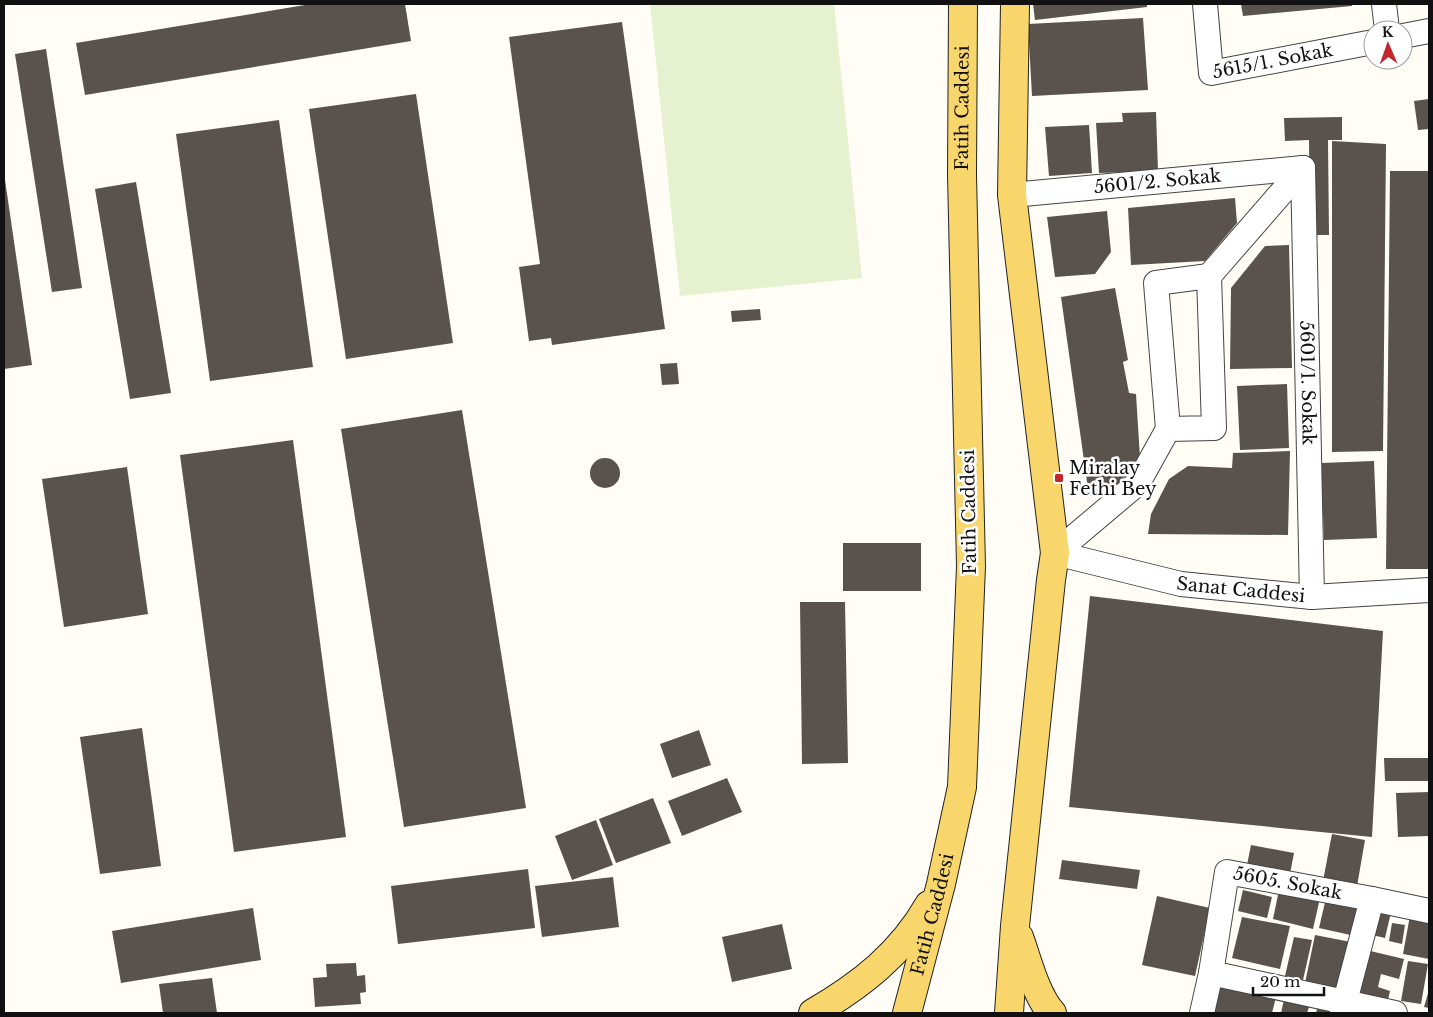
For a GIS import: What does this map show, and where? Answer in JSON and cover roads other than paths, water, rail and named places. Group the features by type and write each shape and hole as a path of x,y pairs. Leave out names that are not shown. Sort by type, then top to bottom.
{"main road":[{"name":"Fatih Caddesi","path":"907,1013 942,884 962,787 971,566 962,175 963,4"},
{"path":"1009,1013 1015,926 1048,600 1055,553 1012,195 1015,4"},
{"path":"813,1013 864,980 896,951 920,921 942,884"},
{"path":"1015,926 1034,980 1047,1008 1052,1013"}],"street":[{"name":"5615/1. Sokak","path":"1205,4 1210,73 1363,44"},
{"path":"1384,4 1386,20"},
{"path":"1413,34 1429,31"},
{"name":"5601/2. Sokak","path":"1012,195 1303,168"},
{"path":"1055,553 1138,483 1168,429 1156,283 1209,276 1303,168"},
{"name":"5601/1. Sokak","path":"1303,168 1312,597"},
{"path":"1168,429 1214,428 1209,276"},
{"name":"Sanat Caddesi","path":"1055,553 1181,584 1312,597 1429,590"},
{"name":"5605. Sokak","path":"1202,1013 1211,973 1227,872 1429,911"},
{"path":"1343,1008 1372,899"},
{"path":"1211,973 1343,1008 1394,1013"}],"place":[{"name":"Miralay Fethi Bey","path":"1059,478"}]}
